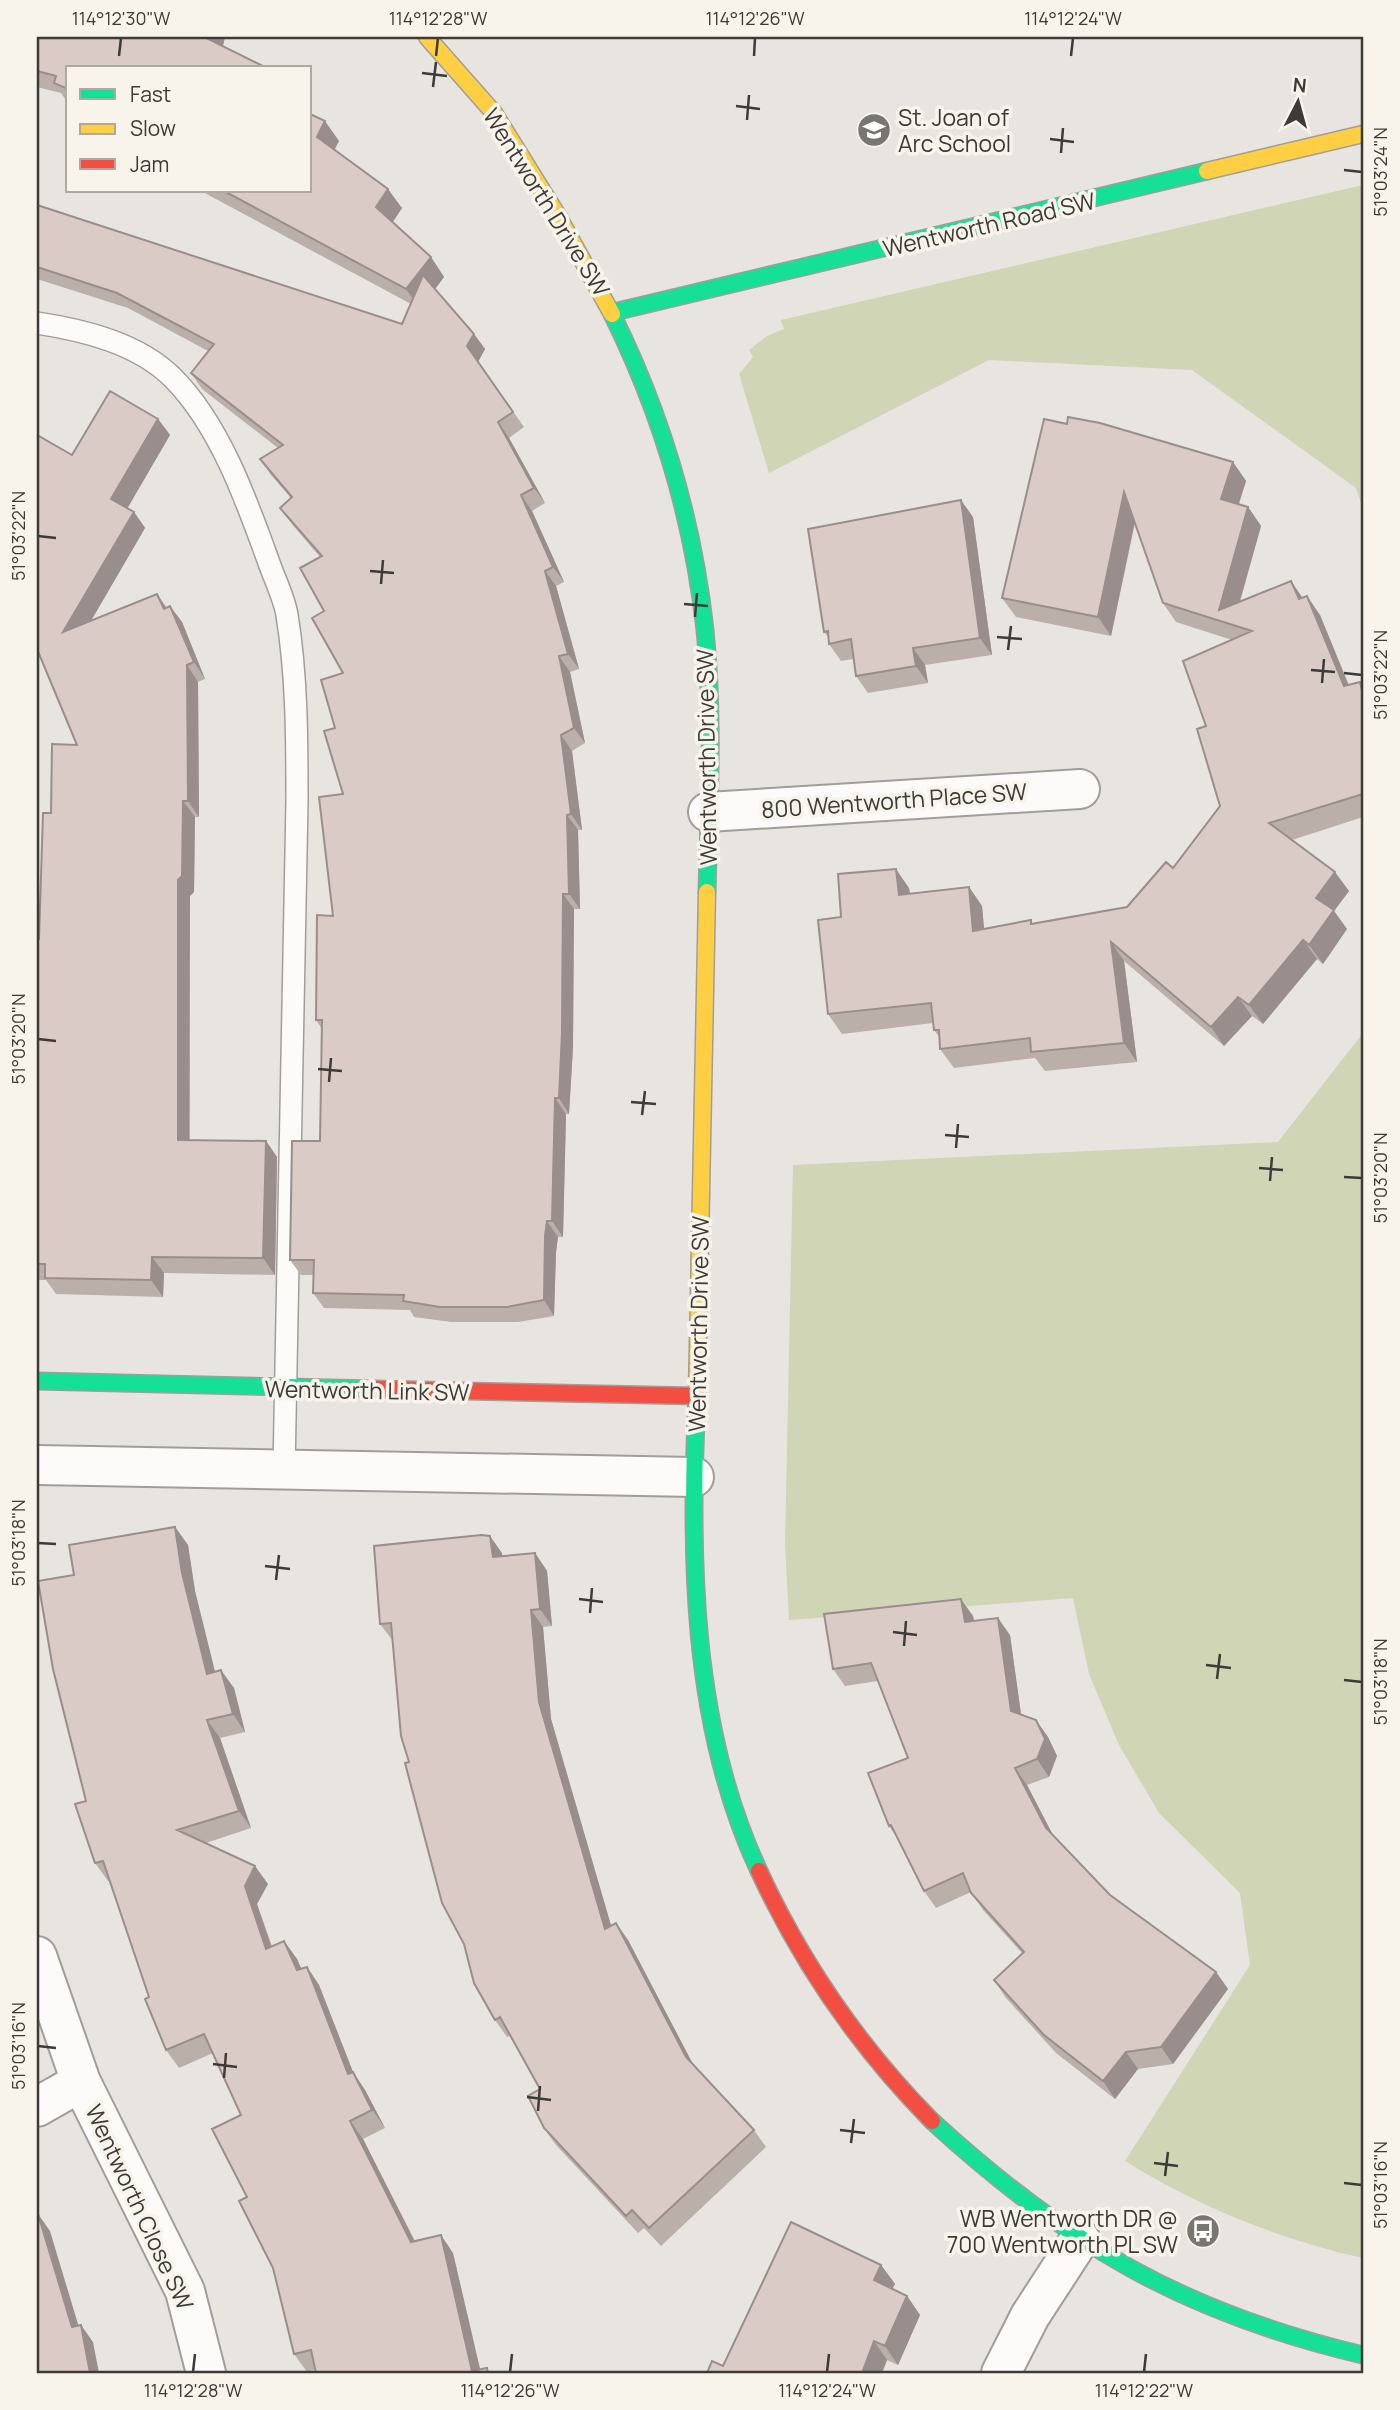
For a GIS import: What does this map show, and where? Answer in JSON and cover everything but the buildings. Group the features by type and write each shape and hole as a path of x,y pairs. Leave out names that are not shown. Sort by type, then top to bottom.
{"street":[{"name":"Wentworth Drive SW","path":"427,37 484,99 572,234 614,312 642,378 661,434 684,513 700,589 707,655 708,812 694,1563 712,1715 741,1826 778,1909 860,2043 936,2127 1026,2204 1123,2267 1229,2319 1314,2345 1363,2355"},
{"name":"Wentworth Road SW","path":"614,312 1363,134"},
{"name":"800 Wentworth Place SW","path":"708,812 1080,789"},
{"name":"Wentworth Link SW","path":"37,1381 697,1396"},
{"path":"37,1465 695,1477"},
{"name":"Wentworth Close SW","path":"37,1956 81,2082 185,2291 206,2373"},
{"name":"Wentworth Close SW","path":"37,2106 81,2082"},
{"path":"1001,2373 1031,2316 1080,2239"}],"lane":[{"path":"37,323 80,330 108,340 143,357 172,377 206,422 242,489 286,612 296,696 298,801 284,1470"}],"green space":[{"path":"1363,185 1363,510 1356,488 1192,370 989,360 769,473 739,374 753,357 749,350 767,336 784,329 781,320"},
{"path":"1363,1033 1363,2258 1300,2241 1240,2220 1181,2193 1125,2161 1250,1965 1240,1893 1159,1813 1119,1745 1089,1674 1073,1598 789,1620 785,1544 793,1165 1278,1142"}],"traffic: fast":[{"path":"614,312 1207,171"},
{"path":"612,314 630,351 660,428 683,508 700,589 709,695 707,892"},
{"path":"37,1381 373,1389"},
{"path":"697,1394 695,1576 707,1697 719,1757 736,1815 759,1871"},
{"path":"932,2121 1031,2204 1131,2269 1240,2318 1299,2338 1363,2355"}],"traffic: slow":[{"path":"427,37 494,113 558,216 612,314"},
{"path":"1207,171 1363,134"},
{"path":"697,1394 707,892"}],"traffic: jam":[{"path":"373,1389 697,1396"},
{"path":"759,1871 794,1939 835,2004 881,2064 932,2121"}],"place":[{"name":"St. Joan of Arc School","path":"874,130"},
{"name":"WB Wentworth DR @ 700 Wentworth PL SW","path":"1203,2231"}]}
